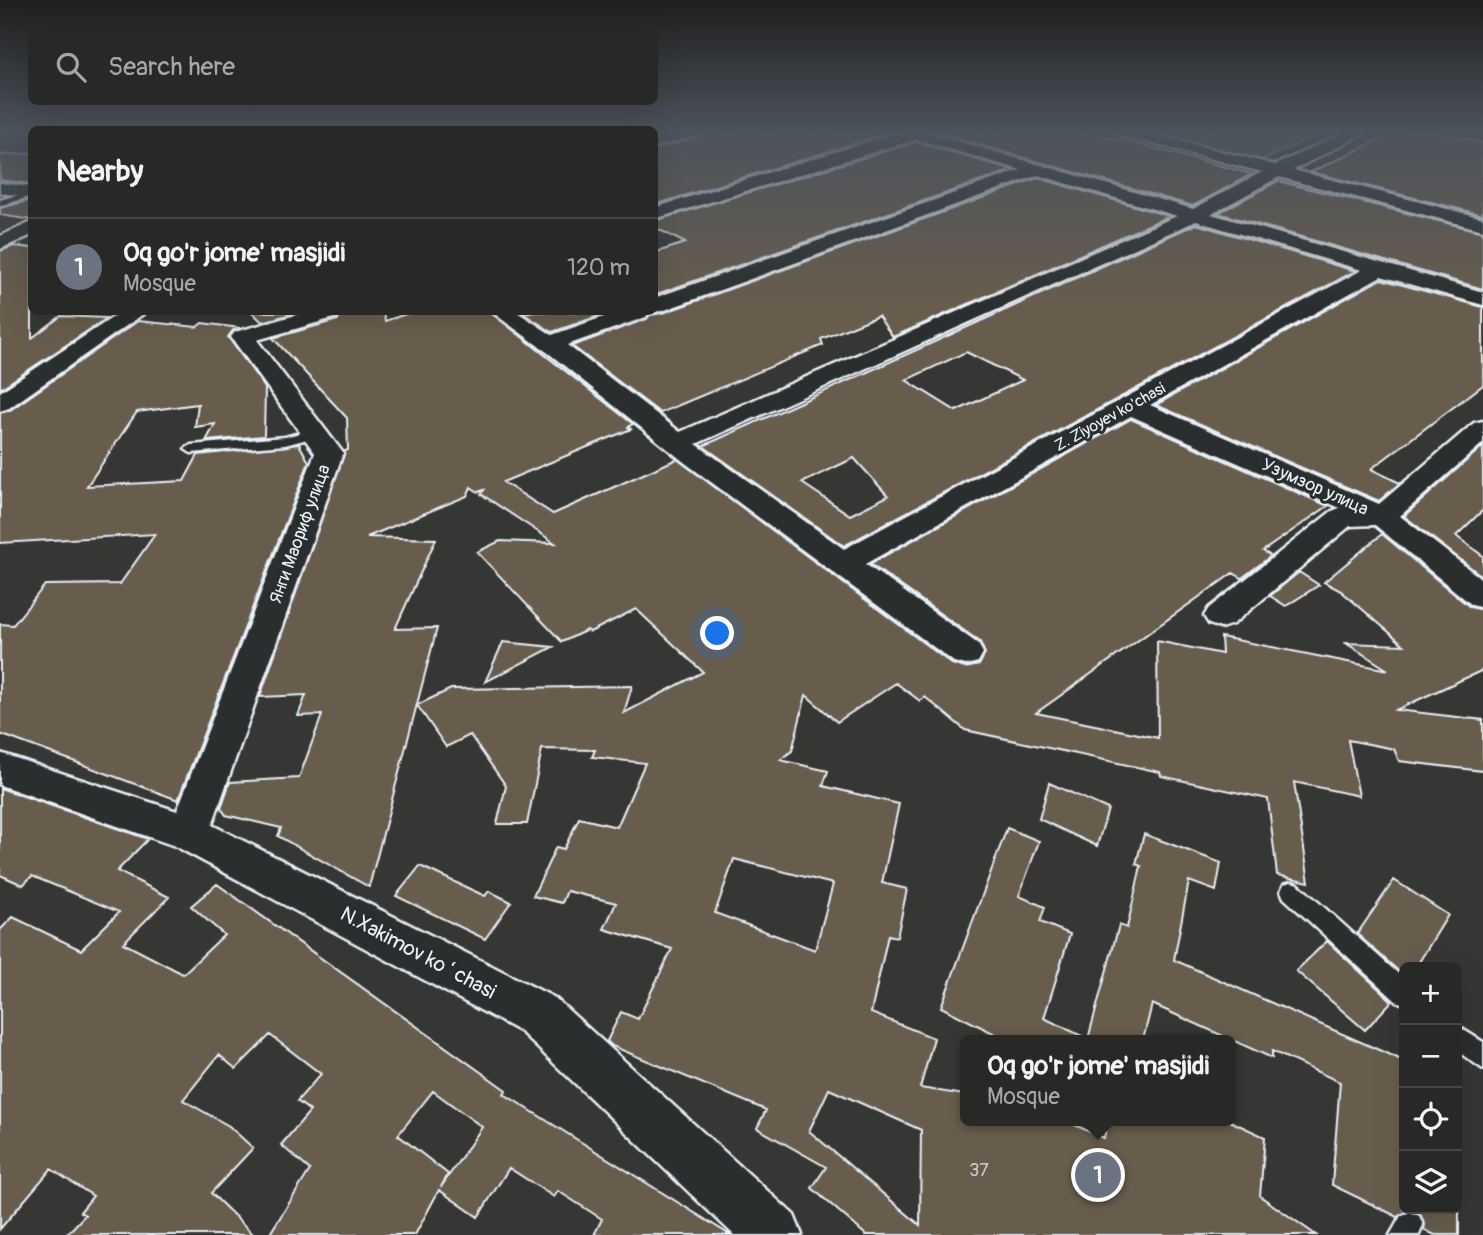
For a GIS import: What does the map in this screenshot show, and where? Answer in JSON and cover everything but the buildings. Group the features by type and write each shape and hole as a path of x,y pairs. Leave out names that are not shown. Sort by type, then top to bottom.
{"street":[{"path":"658,213 732,190"},
{"path":"658,305 982,190"},
{"path":"1106,190 1483,299"},
{"path":"677,443 1195,215 1242,190"},
{"path":"1349,190 1483,224"},
{"path":"1455,217 1474,205"},
{"path":"0,243 28,230"},
{"name":"Z. Ziyoyev ko'chasi","path":"841,564 1379,269"},
{"path":"0,403 131,315"},
{"name":"Янги Маориф улица","path":"190,833 329,453 243,337 319,315"},
{"path":"507,315 841,564 967,653"},
{"path":"548,344 630,315"},
{"name":"Узумзор улица","path":"1130,406 1382,516 1483,597"},
{"path":"1221,616 1342,517 1382,516 1483,429"},
{"name":"N.Xakimov koʻchasi","path":"0,769 190,833 538,1015 774,1235"}],"lane":[{"path":"0,203 28,193"},
{"path":"191,449 285,440 314,433"},
{"path":"1291,891 1399,988"},
{"path":"1462,1041 1483,1057"}],"place":[{"name":"Oq go'r jome' masjidi","path":"1098,1175"}]}
